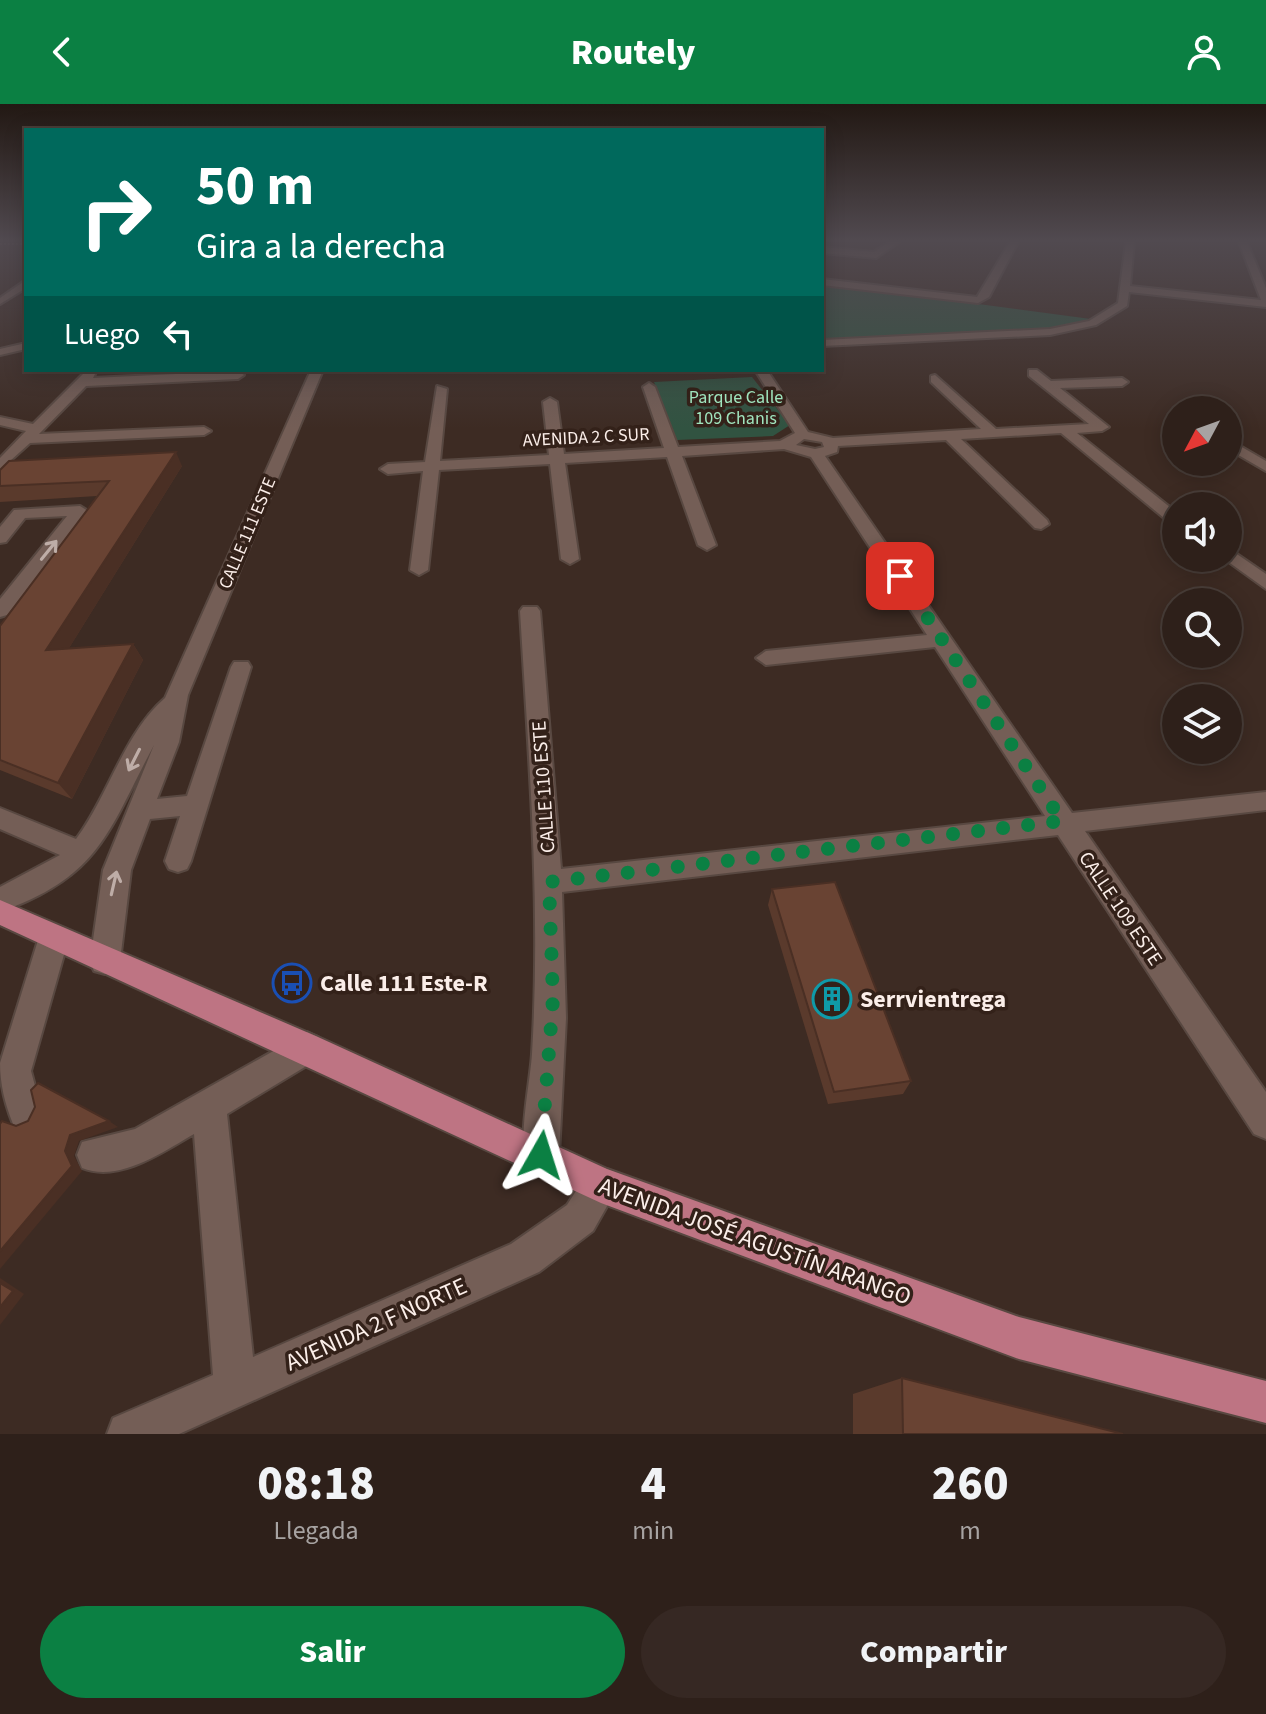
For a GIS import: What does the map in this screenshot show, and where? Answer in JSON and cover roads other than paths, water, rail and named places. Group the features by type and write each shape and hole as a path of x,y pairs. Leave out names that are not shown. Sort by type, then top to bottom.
{"main road":[{"name":"AVENIDA JOSÉ AGUSTÍN ARANGO","path":"0,912 307,1048 601,1185 1019,1338 1266,1402"}],"street":[{"path":"824,343 1072,328 1110,314 1123,304"},
{"path":"0,352 24,346"},
{"path":"0,466 92,372"},
{"name":"CALLE 111 ESTE","path":"105,961 114,882 167,742 177,695 316,372"},
{"name":"CALLE 109 ESTE","path":"763,372 817,444 1062,821 1266,1122"},
{"path":"817,444 790,438 787,445 795,451 817,444 1102,427 1033,373"},
{"path":"82,382 238,375"},
{"path":"935,379 993,433"},
{"path":"1047,385 1122,382"},
{"path":"649,387 707,545"},
{"path":"419,570 441,389"},
{"path":"550,402 570,559"},
{"path":"0,421 31,434 204,431"},
{"path":"1064,429 1162,509"},
{"path":"949,435 1041,524"},
{"name":"AVENIDA 2 C SUR","path":"388,469 787,445"},
{"path":"1242,452 1266,467"},
{"path":"0,514 80,511 0,611"},
{"path":"0,538 20,513"},
{"path":"1242,564 1266,583"},
{"name":"CALLE 110 ESTE","path":"530,611 549,882 553,999 541,1155"},
{"path":"766,658 943,640"},
{"path":"178,861 241,667"},
{"name":"CALLE 111 ESTE","path":"0,900 61,870 81,853 97,831 144,742 177,695"},
{"path":"549,882 1062,821 1266,801"},
{"path":"141,810 194,805"},
{"path":"0,818 81,853"},
{"path":"25,1112 14,1071 54,937"},
{"path":"95,1155 140,1146 307,1048"},
{"path":"209,1105 235,1387"},
{"name":"AVENIDA 2 F NORTE","path":"129,1434 525,1258 580,1218 601,1185"}],"place":[{"name":"Calle 111 Este-R","path":"292,983"},
{"name":"Serrvientrega","path":"832,999"}],"park label":[{"name":"Parque Calle 109 Chanis","path":"736,407"}]}
